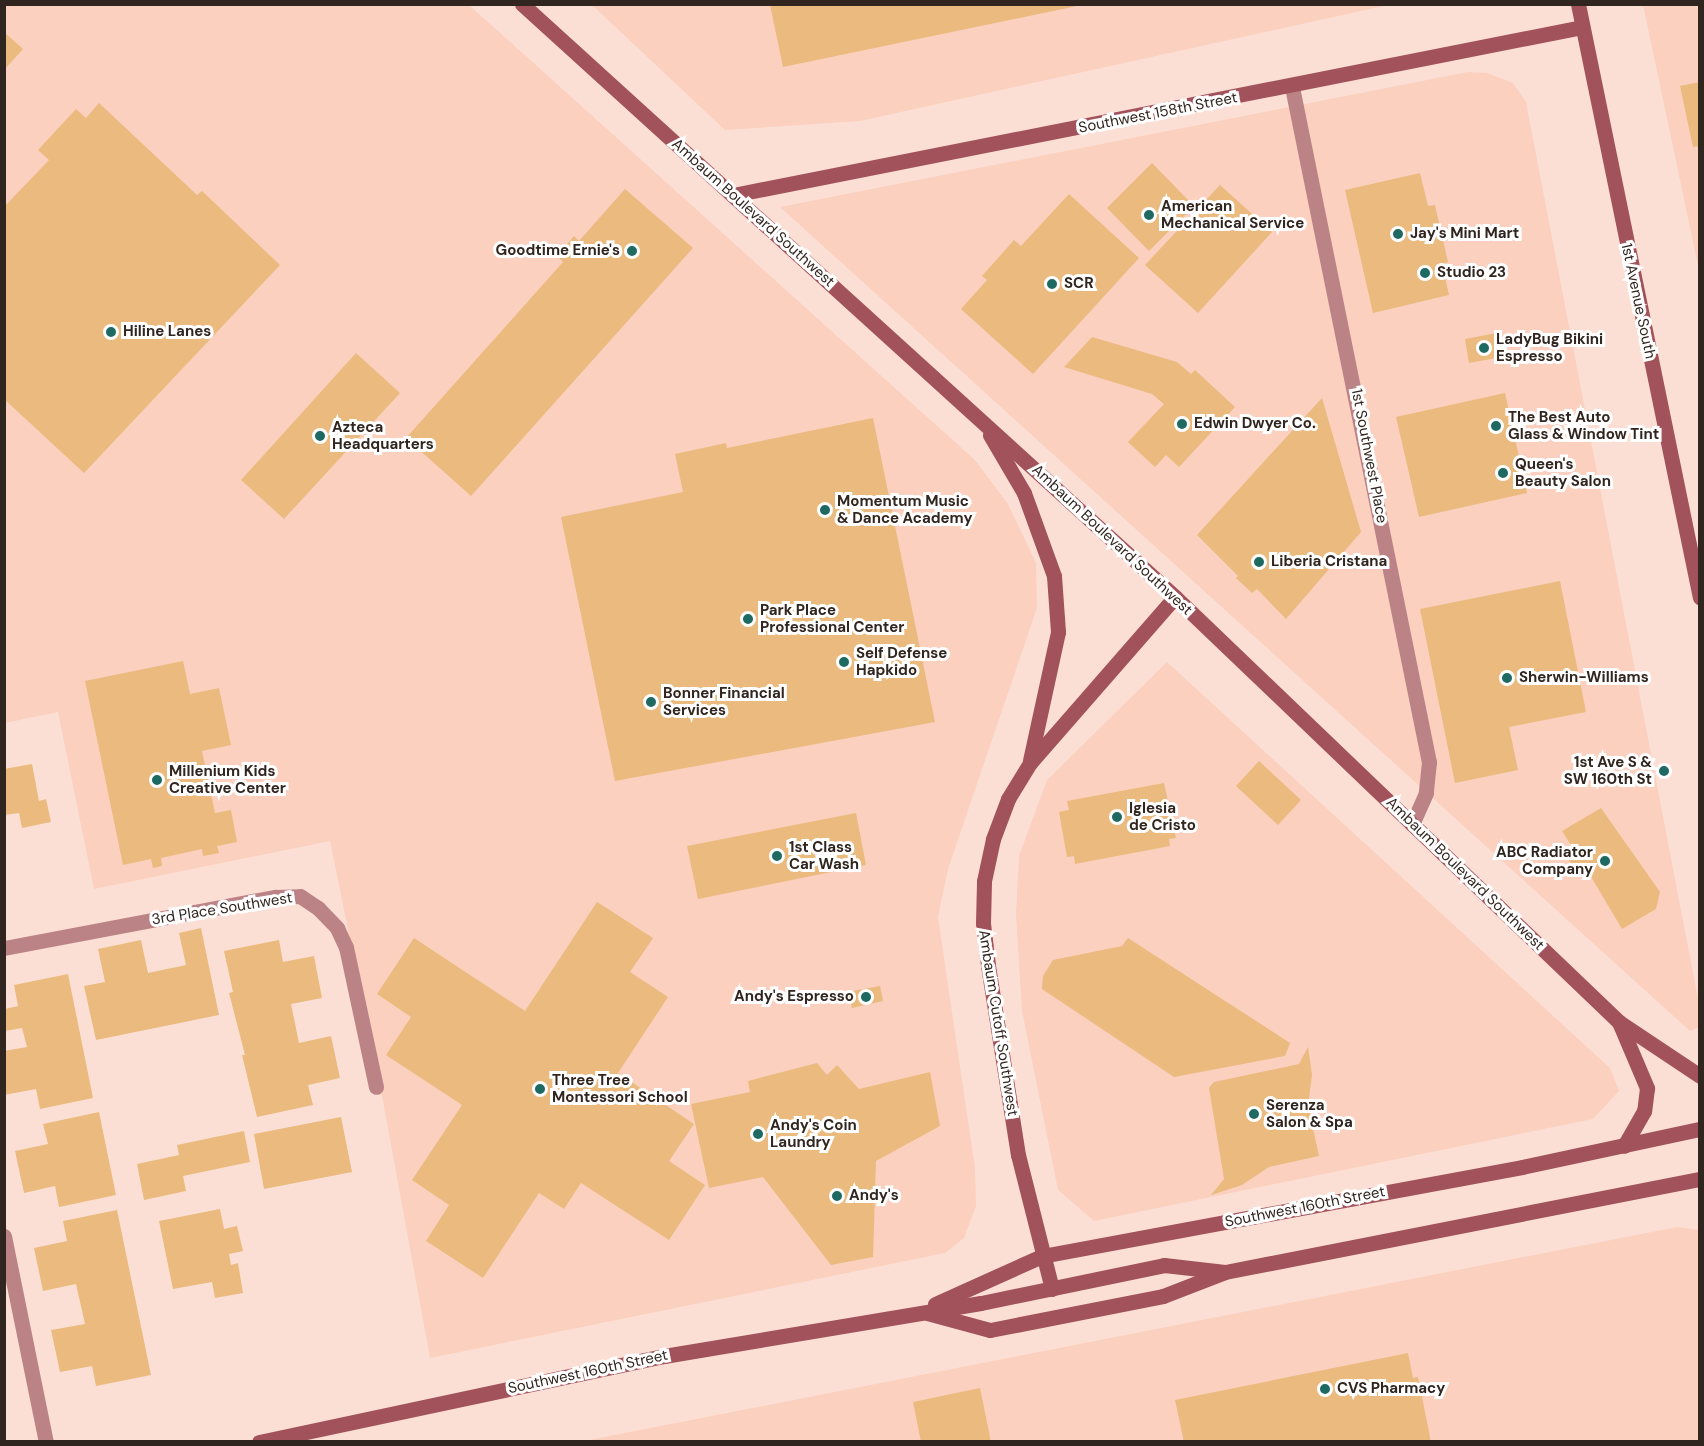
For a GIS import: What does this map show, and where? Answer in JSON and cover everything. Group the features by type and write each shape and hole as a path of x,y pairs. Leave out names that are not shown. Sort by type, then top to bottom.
{"street":[{"name":"Ambaum Boulevard Southwest","path":"522,4 1174,597 1619,1022 1700,1076"},
{"name":"1st Avenue South","path":"1578,4 1700,598"},
{"name":"Southwest 158th Street","path":"733,195 1292,87 1582,27"},
{"name":"1st Southwest Place","path":"1292,87 1429,762 1426,793 1412,824"},
{"name":"Ambaum Cutoff Southwest","path":"983,422 1024,493 1054,576 1058,632 1030,763"},
{"name":"Ambaum Cutoff Southwest","path":"1052,1289 1018,1155 983,923 984,881 993,839 1008,799 1030,763 1174,597"},
{"name":"3rd Place Southwest","path":"4,948 275,897 300,896 337,928 346,946 376,1087"},
{"path":"1619,1022 1647,1088 1644,1111 1624,1146"},
{"name":"Southwest 160th Street","path":"919,1311 1042,1256 1624,1146 1700,1129"},
{"name":"Southwest 160th Street","path":"919,1311 990,1330 1163,1296 1225,1272 1700,1179"},
{"path":"4,1236 46,1442"},
{"name":"Southwest 160th Street","path":"259,1442 664,1356 1052,1289 1164,1264 1225,1272"}],"shaded area":[{"path":"5,5 469,5 975,460 1008,504 1036,563 1037,608 948,869 938,917 975,1168 976,1206 964,1238 945,1253 430,1358 383,1101 330,841 94,889 58,712 5,723"},
{"path":"592,5 1388,5 860,121 725,130"},
{"path":"1643,5 1699,5 1699,270"},
{"path":"1468,72 1487,73 1513,83 1526,102 1699,1004 1699,1027 1690,1031 780,207"},
{"path":"1167,662 1610,1068 1619,1091 1593,1119 1094,1221 1058,1190 1022,1011 1016,914 1019,856 1047,780"},
{"path":"1677,1227 1699,1230 1699,1441 579,1442"}],"building":[{"path":"770,5 1076,5 1077,6 783,67"},
{"path":"4,32 23,49 4,70"},
{"path":"1700,82 1700,146 1693,147 1680,86"},
{"name":"Hiline Lanes","path":"99,103 197,195 202,191 280,265 84,473 4,399 4,207 49,160 38,150 76,109 86,118"},
{"path":"1152,163 1194,206 1149,251 1107,208"},
{"name":"Jay's Mini Mart","path":"1420,173 1428,206 1435,205 1448,262 1442,264 1449,295 1373,313 1345,190"},
{"path":"1220,185 1272,232 1198,313 1145,265"},
{"path":"625,189 693,248 471,496 406,438 563,262 557,256 574,236 579,241"},
{"path":"1069,194 1139,258 1033,374 961,309 987,280 982,276 1014,240 1021,246"},
{"name":"LadyBug Bikini Espresso","path":"1497,333 1502,357 1469,363 1465,339"},
{"path":"1092,337 1177,362 1191,374 1195,370 1235,407 1179,467 1166,455 1155,467 1128,442 1164,404 1152,394 1064,367"},
{"name":"Azteca Headquarters","path":"356,353 400,393 284,519 241,480"},
{"path":"1505,393 1527,493 1419,517 1396,417"},
{"path":"1322,398 1361,532 1286,619 1257,589 1252,593 1236,578 1238,576 1197,535"},
{"name":"Park Place Professional Center","path":"873,418 935,722 615,781 561,517 683,492 675,454 726,443 727,448"},
{"name":"Sherwin-Williams","path":"1560,581 1586,712 1509,727 1518,770 1455,783 1420,609"},
{"name":"Millenium Kids Creative Center","path":"183,661 190,694 219,688 231,745 202,751 215,813 231,810 237,842 217,846 219,853 203,856 202,849 161,858 162,866 153,868 151,859 123,865 85,681"},
{"path":"1259,761 1301,800 1278,825 1236,786"},
{"path":"32,764 39,801 46,799 51,822 22,828 19,813 4,815 4,769"},
{"path":"1164,783 1176,838 1169,839 1170,846 1075,864 1074,856 1067,857 1059,812 1069,810 1067,801"},
{"name":"ABC Radiator Company","path":"1601,808 1660,892 1656,909 1622,929 1590,875 1585,871 1578,875 1563,850 1571,845 1562,831"},
{"name":"1st Class Car Wash","path":"856,813 866,865 698,899 687,846"},
{"name":"Three Tree Montessori School","path":"597,902 653,938 630,972 668,997 618,1073 694,1124 669,1161 705,1185 669,1240 581,1183 564,1209 539,1193 483,1278 426,1241 449,1205 412,1180 462,1105 386,1055 411,1017 377,994 414,938 525,1011"},
{"path":"201,928 219,1015 96,1040 84,986 105,982 98,949 141,940 148,973 186,965 179,933"},
{"path":"1128,938 1290,1043 1285,1056 1174,1077 1042,989 1043,976 1053,960 1122,946"},
{"path":"279,940 283,962 314,956 322,998 291,1004 299,1043 331,1036 340,1078 308,1085 313,1105 257,1117 242,1055 245,1055 229,993 233,992 224,951"},
{"path":"68,974 93,1098 40,1109 36,1089 4,1095 4,1051 27,1047 22,1028 5,1031 5,1009 18,1006 14,985"},
{"name":"Andy's Espresso","path":"880,986 883,1001 852,1008 848,992"},
{"path":"1308,1047 1312,1075 1308,1106 1319,1156 1269,1167 1242,1185 1211,1195 1224,1179 1209,1088 1214,1082 1299,1064"},
{"path":"817,1063 827,1075 837,1065 859,1089 930,1072 940,1126 876,1161 873,1257 831,1265 763,1177 709,1188 691,1104 750,1092 748,1081"},
{"path":"99,1112 116,1195 59,1207 55,1186 24,1193 15,1151 48,1144 43,1124"},
{"path":"341,1117 352,1172 264,1189 254,1134"},
{"path":"244,1131 250,1162 183,1176 186,1191 144,1200 137,1164 179,1155 177,1145"},
{"path":"220,1209 224,1229 237,1226 243,1251 229,1254 231,1265 238,1263 243,1293 215,1298 212,1282 173,1289 159,1221"},
{"path":"117,1210 151,1375 96,1386 92,1366 60,1372 51,1330 85,1324 76,1284 43,1291 34,1248 67,1241 63,1221"},
{"name":"CVS Pharmacy","path":"1408,1353 1413,1378 1418,1377 1431,1442 1184,1442 1175,1400"},
{"path":"980,1388 991,1442 921,1442 913,1402"}],"place":[{"name":"American Mechanical Service","path":"1149,215"},
{"name":"Jay's Mini Mart","path":"1398,234"},
{"name":"Goodtime Ernie's","path":"632,251"},
{"name":"Studio 23","path":"1425,273"},
{"name":"SCR","path":"1052,284"},
{"name":"Hiline Lanes","path":"111,332"},
{"name":"LadyBug Bikini Espresso","path":"1484,348"},
{"name":"Edwin Dwyer Co.","path":"1182,424"},
{"name":"The Best Auto Glass & Window Tint","path":"1496,426"},
{"name":"Azteca Headquarters","path":"320,436"},
{"name":"Queen's Beauty Salon","path":"1503,473"},
{"name":"Momentum Music & Dance Academy","path":"825,510"},
{"name":"Liberia Cristana","path":"1259,562"},
{"name":"Park Place Professional Center","path":"748,619"},
{"name":"Self Defense Hapkido","path":"844,662"},
{"name":"Sherwin-Williams","path":"1507,678"},
{"name":"Bonner Financial Services","path":"651,702"},
{"name":"1st Ave S & SW 160th St","path":"1664,771"},
{"name":"Millenium Kids Creative Center","path":"157,780"},
{"name":"Iglesia de Cristo","path":"1117,817"},
{"name":"1st Class Car Wash","path":"777,856"},
{"name":"ABC Radiator Company","path":"1605,861"},
{"name":"Andy's Espresso","path":"866,997"},
{"name":"Three Tree Montessori School","path":"540,1089"},
{"name":"Serenza Salon & Spa","path":"1254,1114"},
{"name":"Andy's Coin Laundry","path":"758,1134"},
{"name":"Andy's","path":"837,1196"},
{"name":"CVS Pharmacy","path":"1325,1389"}]}
